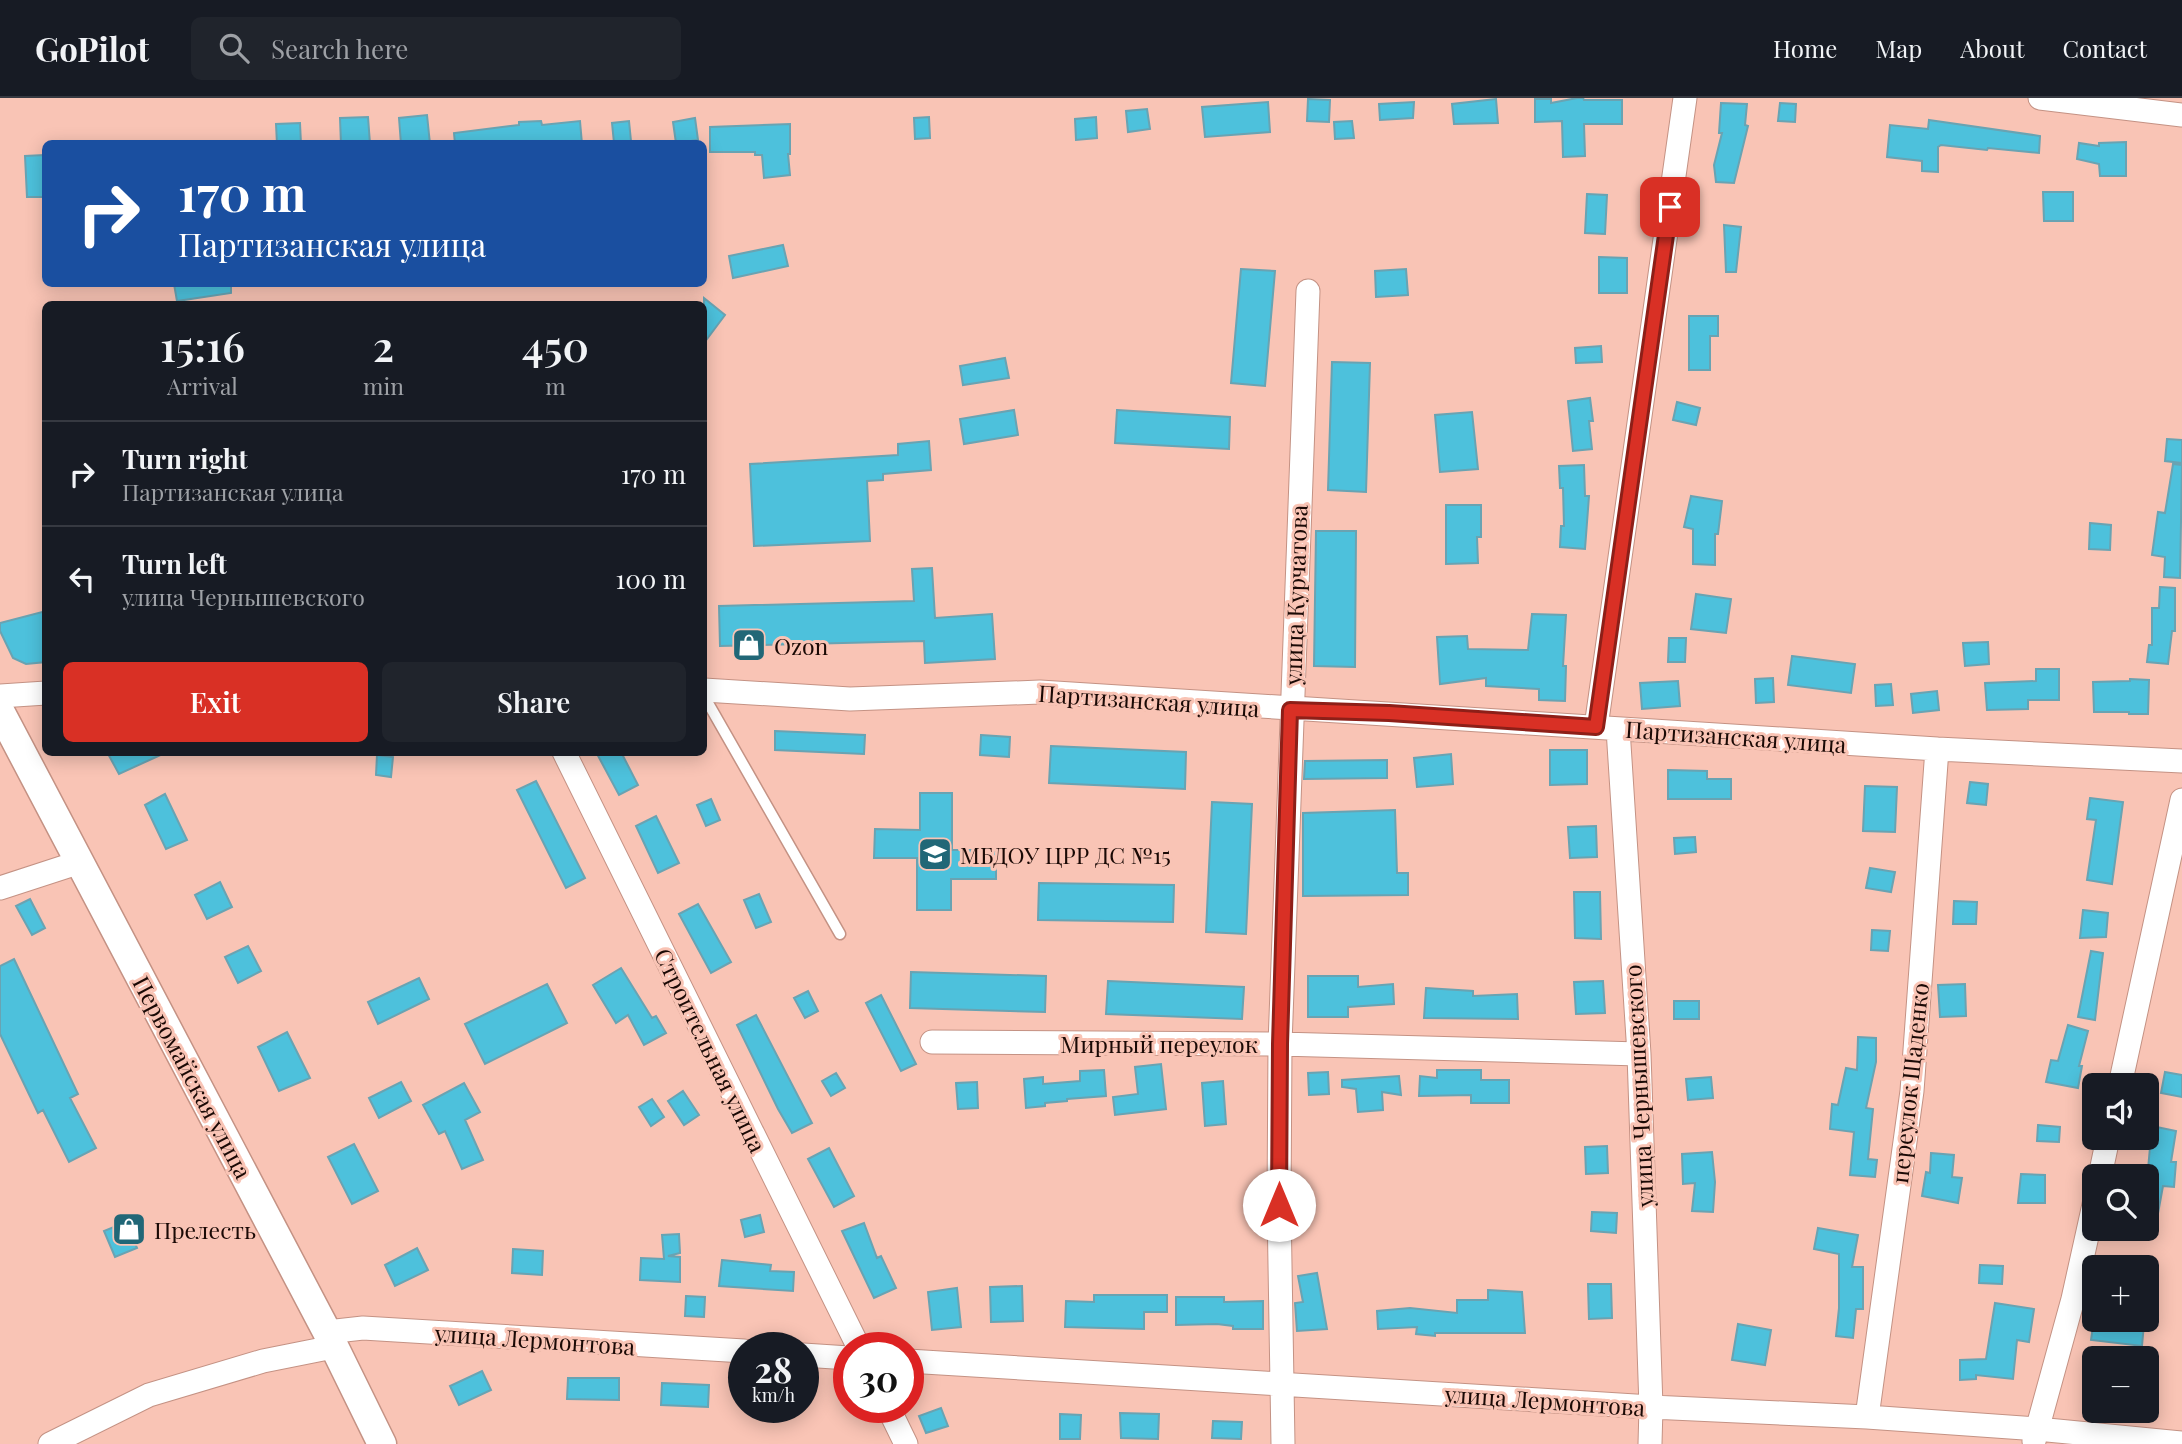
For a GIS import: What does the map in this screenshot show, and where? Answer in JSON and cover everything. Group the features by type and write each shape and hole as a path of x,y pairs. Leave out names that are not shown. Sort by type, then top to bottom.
{"street":[{"name":"улица Чернышевского","path":"1650,1444 1639,1054 1607,728 1685,98"},
{"path":"2040,98 2182,115"},
{"name":"улица Курчатова","path":"1283,1444 1280,1044 1307,291"},
{"name":"Партизанская улица","path":"707,690 850,699 1040,692 1290,710 1389,713 1937,749 2182,761"},
{"path":"0,696 42,693"},
{"name":"Первомайская улица","path":"0,711 330,1339 382,1444"},
{"name":"переулок Щаденко","path":"1867,1417 1912,1091 1937,749"},
{"name":"Строительная улица","path":"566,756 851,1332"},
{"path":"2123,1073 2182,800"},
{"path":"0,888 80,862"},
{"name":"Мирный переулок","path":"932,1042 1280,1044 1639,1054"},
{"path":"2035,1436 2073,1300 2086,1241"},
{"name":"улица Лермонтова","path":"50,1444 149,1395 363,1328 728,1350"},
{"name":"улица Лермонтова","path":"924,1362 1651,1407 1867,1417 2035,1436 2182,1443"},
{"path":"896,1423 906,1444"}],"lane":[{"path":"707,701 840,934"}],"building":[{"path":"1577,98 1622,100 1622,124 1584,124 1585,156 1563,157 1562,121 1535,122 1535,99 1551,99 1551,103"},
{"path":"1308,99 1330,100 1329,122 1307,121"},
{"path":"1496,99 1498,123 1454,124 1452,104"},
{"path":"1268,102 1270,132 1205,137 1202,107"},
{"path":"1414,102 1413,118 1380,120 1379,104"},
{"path":"1721,103 1747,104 1745,125 1748,126 1734,183 1716,182 1714,165 1722,133 1719,133"},
{"path":"1780,103 1796,104 1795,122 1778,121"},
{"path":"1147,109 1150,129 1128,132 1126,111"},
{"path":"427,115 430,140 401,140 399,118"},
{"path":"368,117 370,140 341,140 340,118"},
{"path":"929,117 930,138 915,139 914,118"},
{"path":"1096,117 1097,138 1076,140 1075,119"},
{"path":"695,118 698,140 676,140 673,122"},
{"path":"1929,120 2040,136 2039,153 1941,145 1938,147 1938,172 1922,171 1922,161 1887,157 1890,125 1928,129"},
{"path":"541,121 542,125 580,121 582,140 455,140 454,133 519,125 519,122"},
{"path":"629,121 631,140 614,140 612,123"},
{"path":"1352,121 1354,138 1335,139 1334,122"},
{"path":"300,123 301,140 277,140 276,124"},
{"path":"790,124 790,175 764,178 762,155 755,155 755,152 710,152 710,127"},
{"path":"2126,142 2126,176 2100,176 2099,164 2077,159 2079,143 2099,146 2099,143"},
{"path":"42,155 42,197 27,197 25,156"},
{"path":"2043,192 2073,192 2073,221 2044,221"},
{"path":"1587,194 1607,195 1605,234 1585,233"},
{"path":"1724,225 1741,227 1736,272 1726,272"},
{"path":"783,245 788,266 733,278 729,256"},
{"path":"1599,257 1627,258 1627,293 1599,293"},
{"path":"1241,269 1275,271 1265,386 1231,383"},
{"path":"1406,269 1408,295 1376,297 1375,271"},
{"path":"175,287 231,287 231,293 177,301"},
{"path":"704,298 725,315 707,339 707,301 704,301"},
{"path":"1689,316 1718,316 1718,336 1710,336 1710,370 1689,370"},
{"path":"1601,346 1602,362 1576,363 1575,348"},
{"path":"1005,358 1009,378 963,385 960,366"},
{"path":"1332,362 1370,363 1366,492 1328,490"},
{"path":"1590,398 1592,449 1573,451 1568,401"},
{"path":"1677,402 1700,408 1696,425 1673,420"},
{"path":"1014,410 1018,435 964,444 960,419"},
{"path":"1117,410 1230,417 1229,449 1115,443"},
{"path":"1472,412 1478,469 1440,472 1435,415"},
{"path":"2167,439 2182,440 2182,463 2165,461"},
{"path":"929,441 931,470 883,474 883,480 867,481 870,541 754,546 750,464 898,455 898,444"},
{"path":"2173,464 2182,465 2180,578 2164,577 2165,557 2152,555 2158,512 2165,513"},
{"path":"1584,465 1585,496 1589,496 1585,549 1560,547 1561,526 1564,526 1563,488 1560,488 1559,466"},
{"path":"1691,496 1722,501 1718,534 1715,534 1715,565 1693,564 1693,529 1684,527"},
{"path":"1446,505 1481,505 1481,537 1477,537 1478,563 1446,564"},
{"path":"2090,523 2111,525 2110,550 2089,549"},
{"path":"1316,531 1356,531 1355,667 1314,666"},
{"path":"932,568 935,618 992,614 995,659 925,663 924,641 720,646 719,606 914,601 912,569"},
{"path":"2160,587 2175,588 2175,631 2172,631 2168,664 2147,662 2149,645 2152,645 2152,608 2159,608"},
{"path":"1696,594 1731,599 1726,633 1691,629"},
{"path":"42,612 42,662 26,664 13,658 0,631 0,623"},
{"path":"1532,614 1566,615 1563,666 1566,666 1565,701 1539,700 1539,689 1486,686 1486,678 1440,684 1437,637 1467,636 1468,649 1528,650"},
{"path":"1669,638 1686,638 1685,662 1668,662"},
{"path":"1988,642 1989,664 1965,666 1963,643"},
{"path":"1792,656 1855,664 1851,693 1788,685"},
{"path":"2036,669 2059,669 2059,700 2028,700 2028,709 1987,710 1985,683 2036,681"},
{"path":"1773,678 1774,702 1756,703 1755,679"},
{"path":"2149,680 2148,714 2094,712 2093,682"},
{"path":"1678,681 1680,706 1642,709 1640,683"},
{"path":"1891,684 1893,705 1876,706 1875,685"},
{"path":"1937,691 1939,710 1913,713 1911,694"},
{"path":"775,731 865,735 864,754 775,750"},
{"path":"981,735 1010,737 1009,757 980,755"},
{"path":"1051,746 1186,752 1185,789 1049,783"},
{"path":"1550,750 1587,750 1587,784 1550,785"},
{"path":"1451,754 1453,784 1417,787 1414,758"},
{"path":"109,756 158,756 119,774"},
{"path":"377,756 393,757 391,777 376,775"},
{"path":"598,756 623,756 638,785 619,795"},
{"path":"1387,760 1387,778 1304,779 1305,761"},
{"path":"1668,770 1707,771 1707,779 1731,779 1731,799 1668,799"},
{"path":"536,781 585,878 566,888 517,790"},
{"path":"1970,782 1988,784 1986,805 1967,803"},
{"path":"1865,786 1897,787 1895,832 1863,831"},
{"name":"МБДОУ ЦРР ДС №15","path":"920,793 952,793 952,850 996,850 996,879 951,879 951,910 917,910 917,858 874,858 875,829 920,830"},
{"path":"165,794 187,840 166,849 145,805"},
{"path":"2090,798 2123,802 2112,884 2087,880 2096,820 2087,819"},
{"path":"711,799 720,820 706,826 697,805"},
{"path":"1212,802 1252,804 1246,934 1206,932"},
{"path":"1395,810 1397,873 1408,873 1408,895 1303,896 1303,813"},
{"path":"656,816 679,863 658,873 636,826"},
{"path":"1596,826 1597,857 1570,858 1568,827"},
{"path":"1695,837 1696,852 1675,854 1674,838"},
{"path":"1870,868 1895,872 1891,892 1866,888"},
{"path":"220,882 232,907 207,919 195,895"},
{"path":"1039,883 1174,885 1173,922 1038,920"},
{"path":"1574,892 1600,892 1601,939 1575,938"},
{"path":"759,894 771,922 756,928 744,900"},
{"path":"30,899 45,928 32,935 16,906"},
{"path":"1954,901 1977,902 1976,924 1953,924"},
{"path":"698,904 731,962 711,973 679,914"},
{"path":"2083,910 2108,913 2106,937 2080,938"},
{"path":"1872,930 1890,931 1888,951 1871,950"},
{"path":"248,946 261,971 238,983 225,957"},
{"path":"2091,951 2103,953 2095,1020 2078,1017"},
{"path":"14,959 78,1094 70,1098 96,1148 69,1162 43,1110 38,1113 0,1034 0,966"},
{"path":"621,968 652,1018 656,1016 666,1033 644,1045 628,1015 616,1023 593,985"},
{"path":"911,972 1046,976 1045,1012 910,1008"},
{"path":"1308,976 1358,976 1358,987 1393,984 1394,1004 1348,1007 1348,1017 1308,1017"},
{"path":"419,978 429,999 378,1024 368,1002"},
{"path":"1108,981 1244,987 1242,1019 1106,1014"},
{"path":"1603,981 1605,1013 1576,1014 1574,982"},
{"path":"547,984 567,1023 485,1064 465,1024"},
{"path":"1965,984 1966,1016 1940,1017 1938,985"},
{"path":"1426,988 1473,991 1473,996 1517,994 1518,1019 1424,1018"},
{"path":"808,991 818,1011 805,1018 794,998"},
{"path":"881,995 916,1064 901,1071 866,1003"},
{"path":"1674,1001 1699,1001 1699,1019 1674,1019"},
{"path":"756,1015 812,1123 792,1133 737,1025"},
{"path":"2068,1025 2088,1031 2079,1066 2082,1066 2078,1088 2046,1082 2051,1060 2058,1061"},
{"path":"287,1032 310,1078 279,1091 258,1047"},
{"path":"1858,1037 1876,1038 1876,1062 1866,1108 1873,1109 1868,1159 1877,1160 1875,1177 1850,1175 1854,1132 1830,1129 1832,1104 1838,1105 1846,1068 1857,1070"},
{"path":"1161,1064 1166,1109 1115,1115 1113,1097 1138,1094 1135,1067"},
{"path":"1104,1070 1106,1096 1067,1099 1045,1103 1045,1106 1026,1108 1024,1079 1043,1077 1043,1084 1080,1081 1080,1071"},
{"path":"1437,1070 1481,1070 1481,1080 1509,1080 1509,1103 1471,1103 1471,1095 1419,1096 1420,1076 1437,1078"},
{"path":"1328,1072 1329,1094 1309,1095 1308,1073"},
{"path":"2165,1072 2182,1075 2182,1097 2161,1093"},
{"path":"836,1073 845,1088 831,1096 822,1081"},
{"path":"1399,1076 1401,1095 1382,1092 1383,1110 1358,1112 1356,1089 1342,1087 1342,1080"},
{"path":"1711,1077 1713,1098 1688,1100 1686,1079"},
{"path":"1223,1081 1226,1124 1205,1126 1202,1083"},
{"path":"401,1082 411,1101 379,1118 369,1098"},
{"path":"977,1082 978,1108 958,1109 956,1083"},
{"path":"464,1083 480,1112 465,1120 483,1160 462,1169 445,1131 439,1134 423,1105"},
{"path":"683,1091 699,1115 684,1125 668,1101"},
{"path":"652,1099 664,1117 651,1126 639,1107"},
{"path":"2038,1125 2060,1127 2059,1142 2037,1141"},
{"path":"2159,1127 2176,1131 2171,1162 2176,1162 2174,1187 2163,1186 2159,1208 2159,1164 2148,1164 2150,1150 2159,1150"},
{"path":"354,1144 378,1191 352,1204 328,1157"},
{"path":"1607,1146 1608,1173 1586,1174 1585,1147"},
{"path":"829,1148 854,1196 834,1207 808,1159"},
{"path":"1712,1152 1715,1182 1713,1212 1692,1211 1695,1183 1683,1184 1682,1154"},
{"path":"1931,1153 1954,1155 1952,1177 1962,1178 1958,1203 1922,1196 1926,1172 1930,1173"},
{"path":"2021,1174 2045,1175 2045,1203 2018,1203"},
{"path":"1592,1212 1617,1213 1616,1233 1591,1231"},
{"path":"760,1215 764,1232 745,1237 741,1220"},
{"path":"126,1222 137,1248 115,1257 104,1231"},
{"path":"864,1223 877,1258 881,1256 896,1288 874,1298 842,1231"},
{"path":"1818,1228 1858,1235 1852,1267 1863,1267 1863,1309 1856,1309 1853,1338 1836,1336 1839,1254 1814,1249"},
{"path":"679,1234 680,1253 668,1256 680,1257 680,1282 640,1280 641,1258 664,1259 662,1235"},
{"path":"417,1248 428,1270 395,1286 385,1265"},
{"path":"513,1249 543,1251 542,1275 512,1273"},
{"path":"722,1260 771,1265 770,1271 794,1272 793,1291 719,1286"},
{"path":"1980,1265 2003,1266 2002,1284 1979,1283"},
{"path":"1317,1273 1327,1329 1297,1331 1295,1303 1303,1302 1298,1276"},
{"path":"1588,1284 1611,1284 1612,1318 1589,1319"},
{"path":"1022,1286 1023,1321 991,1322 990,1287"},
{"path":"957,1288 961,1327 932,1330 928,1292"},
{"path":"1488,1290 1522,1292 1525,1333 1435,1333 1435,1336 1416,1334 1417,1327 1378,1329 1377,1311 1410,1308 1457,1313 1457,1300 1488,1300"},
{"path":"1094,1295 1167,1295 1167,1312 1144,1312 1144,1329 1065,1327 1066,1301 1094,1302"},
{"path":"686,1296 705,1297 704,1317 685,1316"},
{"path":"1176,1297 1224,1297 1224,1302 1263,1301 1263,1329 1233,1329 1233,1326 1217,1324 1176,1325"},
{"path":"1995,1303 2034,1309 2029,1342 2017,1340 2013,1379 1976,1375 1976,1379 1960,1380 1960,1360 1986,1359"},
{"path":"1738,1324 1771,1330 1765,1365 1732,1360"},
{"path":"2092,1332 2143,1332 2142,1346 2091,1340"},
{"path":"482,1371 491,1390 459,1405 450,1386"},
{"path":"568,1378 619,1378 619,1400 567,1399"},
{"path":"662,1383 709,1385 708,1407 661,1405"},
{"path":"941,1408 948,1426 926,1433 922,1423 924,1414"},
{"path":"1120,1413 1159,1414 1158,1439 1121,1438"},
{"path":"1060,1414 1081,1415 1080,1439 1060,1439"},
{"path":"1213,1421 1242,1422 1241,1439 1212,1438"}],"place":[{"name":"Ozon","path":"749,645"},
{"name":"МБДОУ ЦРР ДС №15","path":"935,854"},
{"name":"Прелесть","path":"129,1229"}],"route":[{"path":"1279,1205 1280,1044 1290,710 1389,713 1596,727 1670,207"}]}
